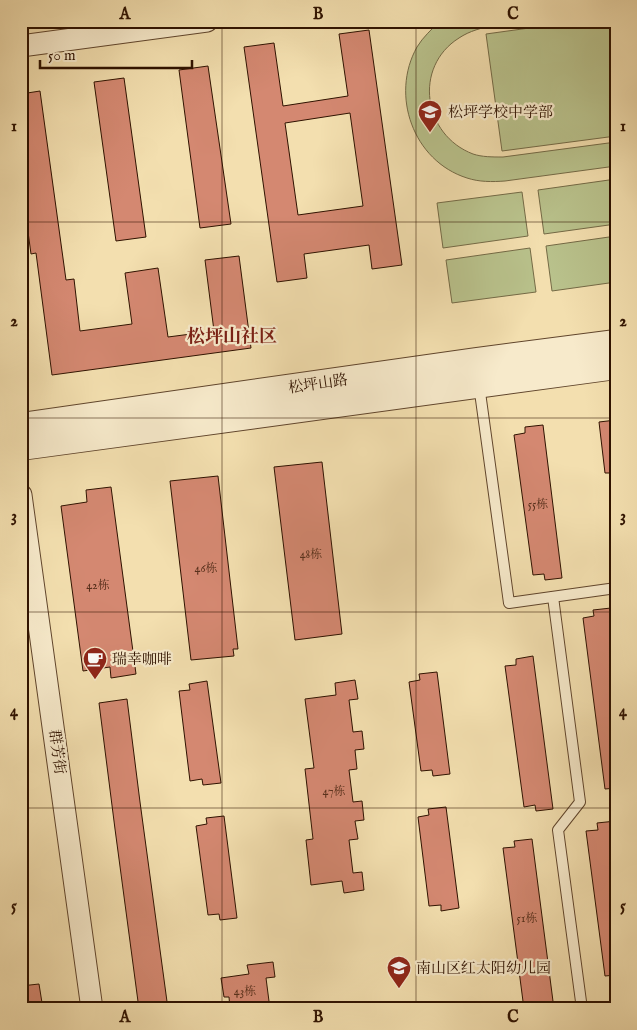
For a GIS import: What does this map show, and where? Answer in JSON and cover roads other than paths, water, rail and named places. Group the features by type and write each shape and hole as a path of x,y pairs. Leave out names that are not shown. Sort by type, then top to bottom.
{"street":[{"path":"21,46 208,21"},
{"name":"松坪山路","path":"21,447 477,373 616,343"},
{"name":"松坪山路","path":"21,426 477,373 616,366"},
{"name":"群芳街","path":"21,495 92,1009"}],"lane":[{"path":"477,373 509,603 616,588"},
{"path":"553,597 580,802 558,830 582,1009"}],"place":[{"name":"松坪学校中学部","path":"430,133"},
{"name":"瑞幸咖啡","path":"95,680"},
{"name":"南山区红太阳幼儿园","path":"399,989"}],"district":[{"name":"松坪山社区","path":"232,337"}]}
